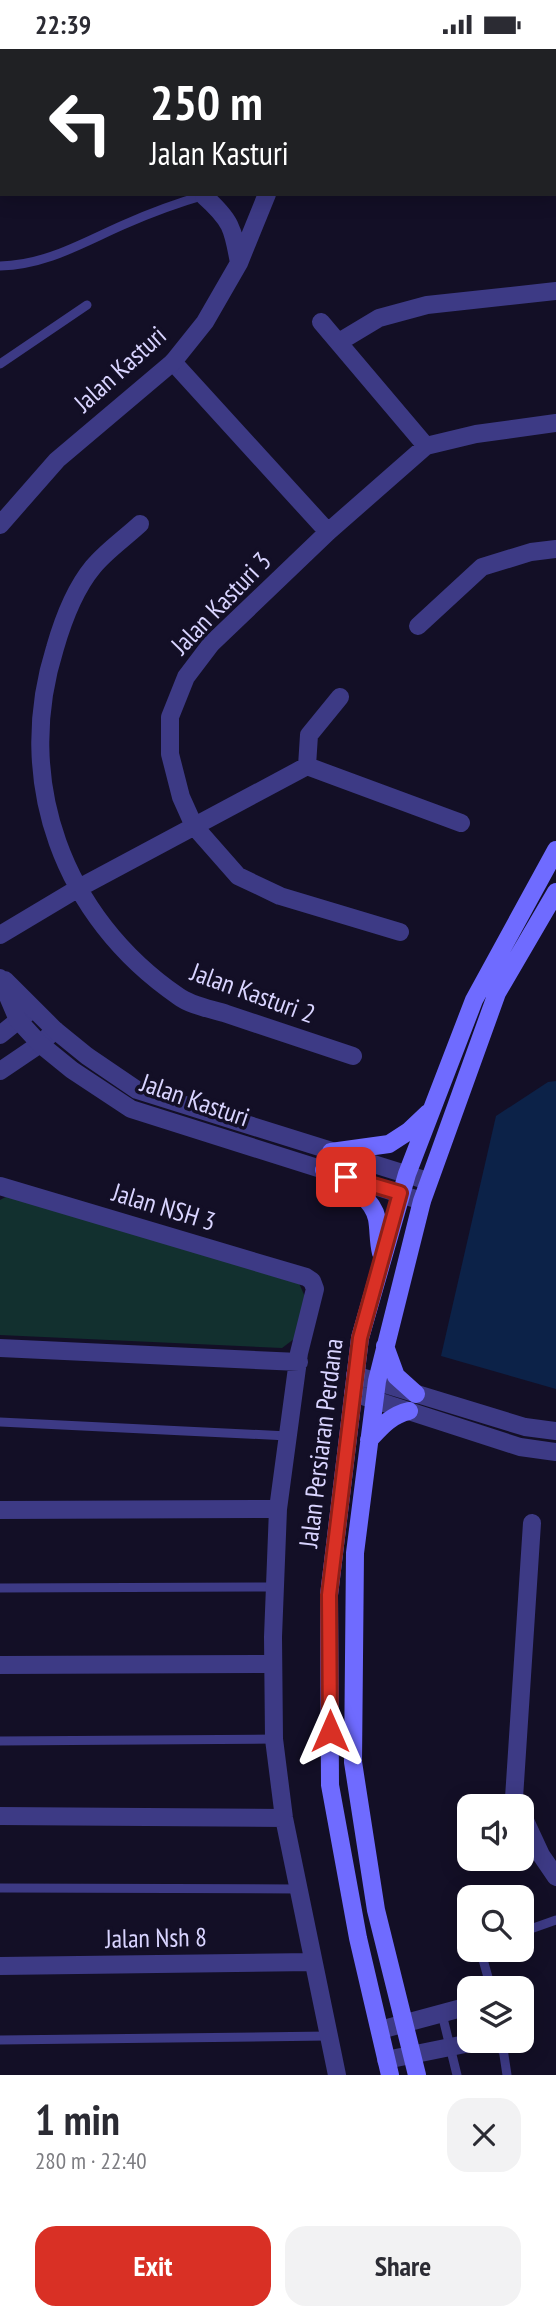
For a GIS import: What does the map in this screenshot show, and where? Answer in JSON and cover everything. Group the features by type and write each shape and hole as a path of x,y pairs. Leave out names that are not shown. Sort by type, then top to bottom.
{"main road":[{"name":"Jalan Persiaran Perdana","path":"388,2068 358,1938 330,1786 329,1595 360,1338 400,1193 474,1000 556,851"},
{"name":"Jalan Persiaran Perdana","path":"417,2075 376,1910 353,1762 355,1553 377,1381 428,1181 498,993 556,892"},
{"path":"331,1152 389,1144 409,1131 433,1109"},
{"path":"324,1170 365,1198 377,1217 377,1236 382,1256"},
{"path":"369,1440 412,1402 391,1367 385,1346"}],"street":[{"path":"209,196 234,231 239,263"},
{"name":"Jalan Kasturi","path":"0,525 57,460 173,362 205,322 239,263 266,196"},
{"path":"339,342 379,318 427,305 556,291"},
{"path":"321,321 426,446"},
{"path":"173,362 328,532"},
{"name":"Jalan Kasturi 3","path":"400,932 280,896 239,876 194,827 181,797 170,754 170,717 186,677 211,644 328,532 426,446 476,434 556,423"},
{"name":"Jalan Kasturi 2","path":"140,524 93,567 65,614 50,664 40,719 40,771 56,839 77,889 99,922 137,965 180,999 353,1056"},
{"path":"418,626 482,567 531,552 556,549"},
{"path":"307,766 309,735 340,697"},
{"path":"0,935 77,889 307,766 461,823"},
{"name":"Jalan Kasturi","path":"0,977 55,1030 137,1090 428,1181"},
{"name":"Jalan Kasturi","path":"0,977 18,1020 40,1044 72,1070 131,1109 422,1201"},
{"path":"0,1035 34,1008"},
{"path":"0,1071 40,1044 55,1030"},
{"name":"Jalan NSH 3","path":"0,1186 306,1277 315,1289 299,1362"},
{"path":"0,1347 299,1362 278,1509 274,1587 274,1739 284,1818 337,2075"},
{"path":"354,1384 377,1381 412,1402 520,1447 556,1452"},
{"path":"354,1384 374,1399 412,1402 525,1427 556,1431"},
{"path":"0,1510 278,1509"},
{"path":"514,1794 532,1523"},
{"path":"0,1665 273,1664"},
{"path":"0,1816 284,1818"},
{"path":"534,1840 556,1877"},
{"name":"Jalan Nsh 8","path":"0,1966 313,1962"},
{"path":"380,2030 457,2010"},
{"path":"388,2068 412,2054 457,2046"}],"lane":[{"path":"0,267 24,265 51,258 125,224 205,196"},
{"path":"0,364 87,305"},
{"path":"0,1422 290,1436"},
{"path":"0,1588 274,1587"},
{"path":"0,1741 274,1739"},
{"path":"0,1888 299,1888"},
{"path":"534,1928 556,1920"},
{"path":"442,2014 457,2075"},
{"path":"0,2040 328,2036"},
{"path":"502,2053 507,2075"}],"green space":[{"path":"11,1194 298,1281 306,1299 298,1336 282,1348 0,1335 0,1200"}],"water":[{"path":"556,1081 556,1389 441,1356 496,1116 548,1082"}],"route":[{"path":"330,1731 329,1595 360,1338 400,1193 346,1177"}]}
